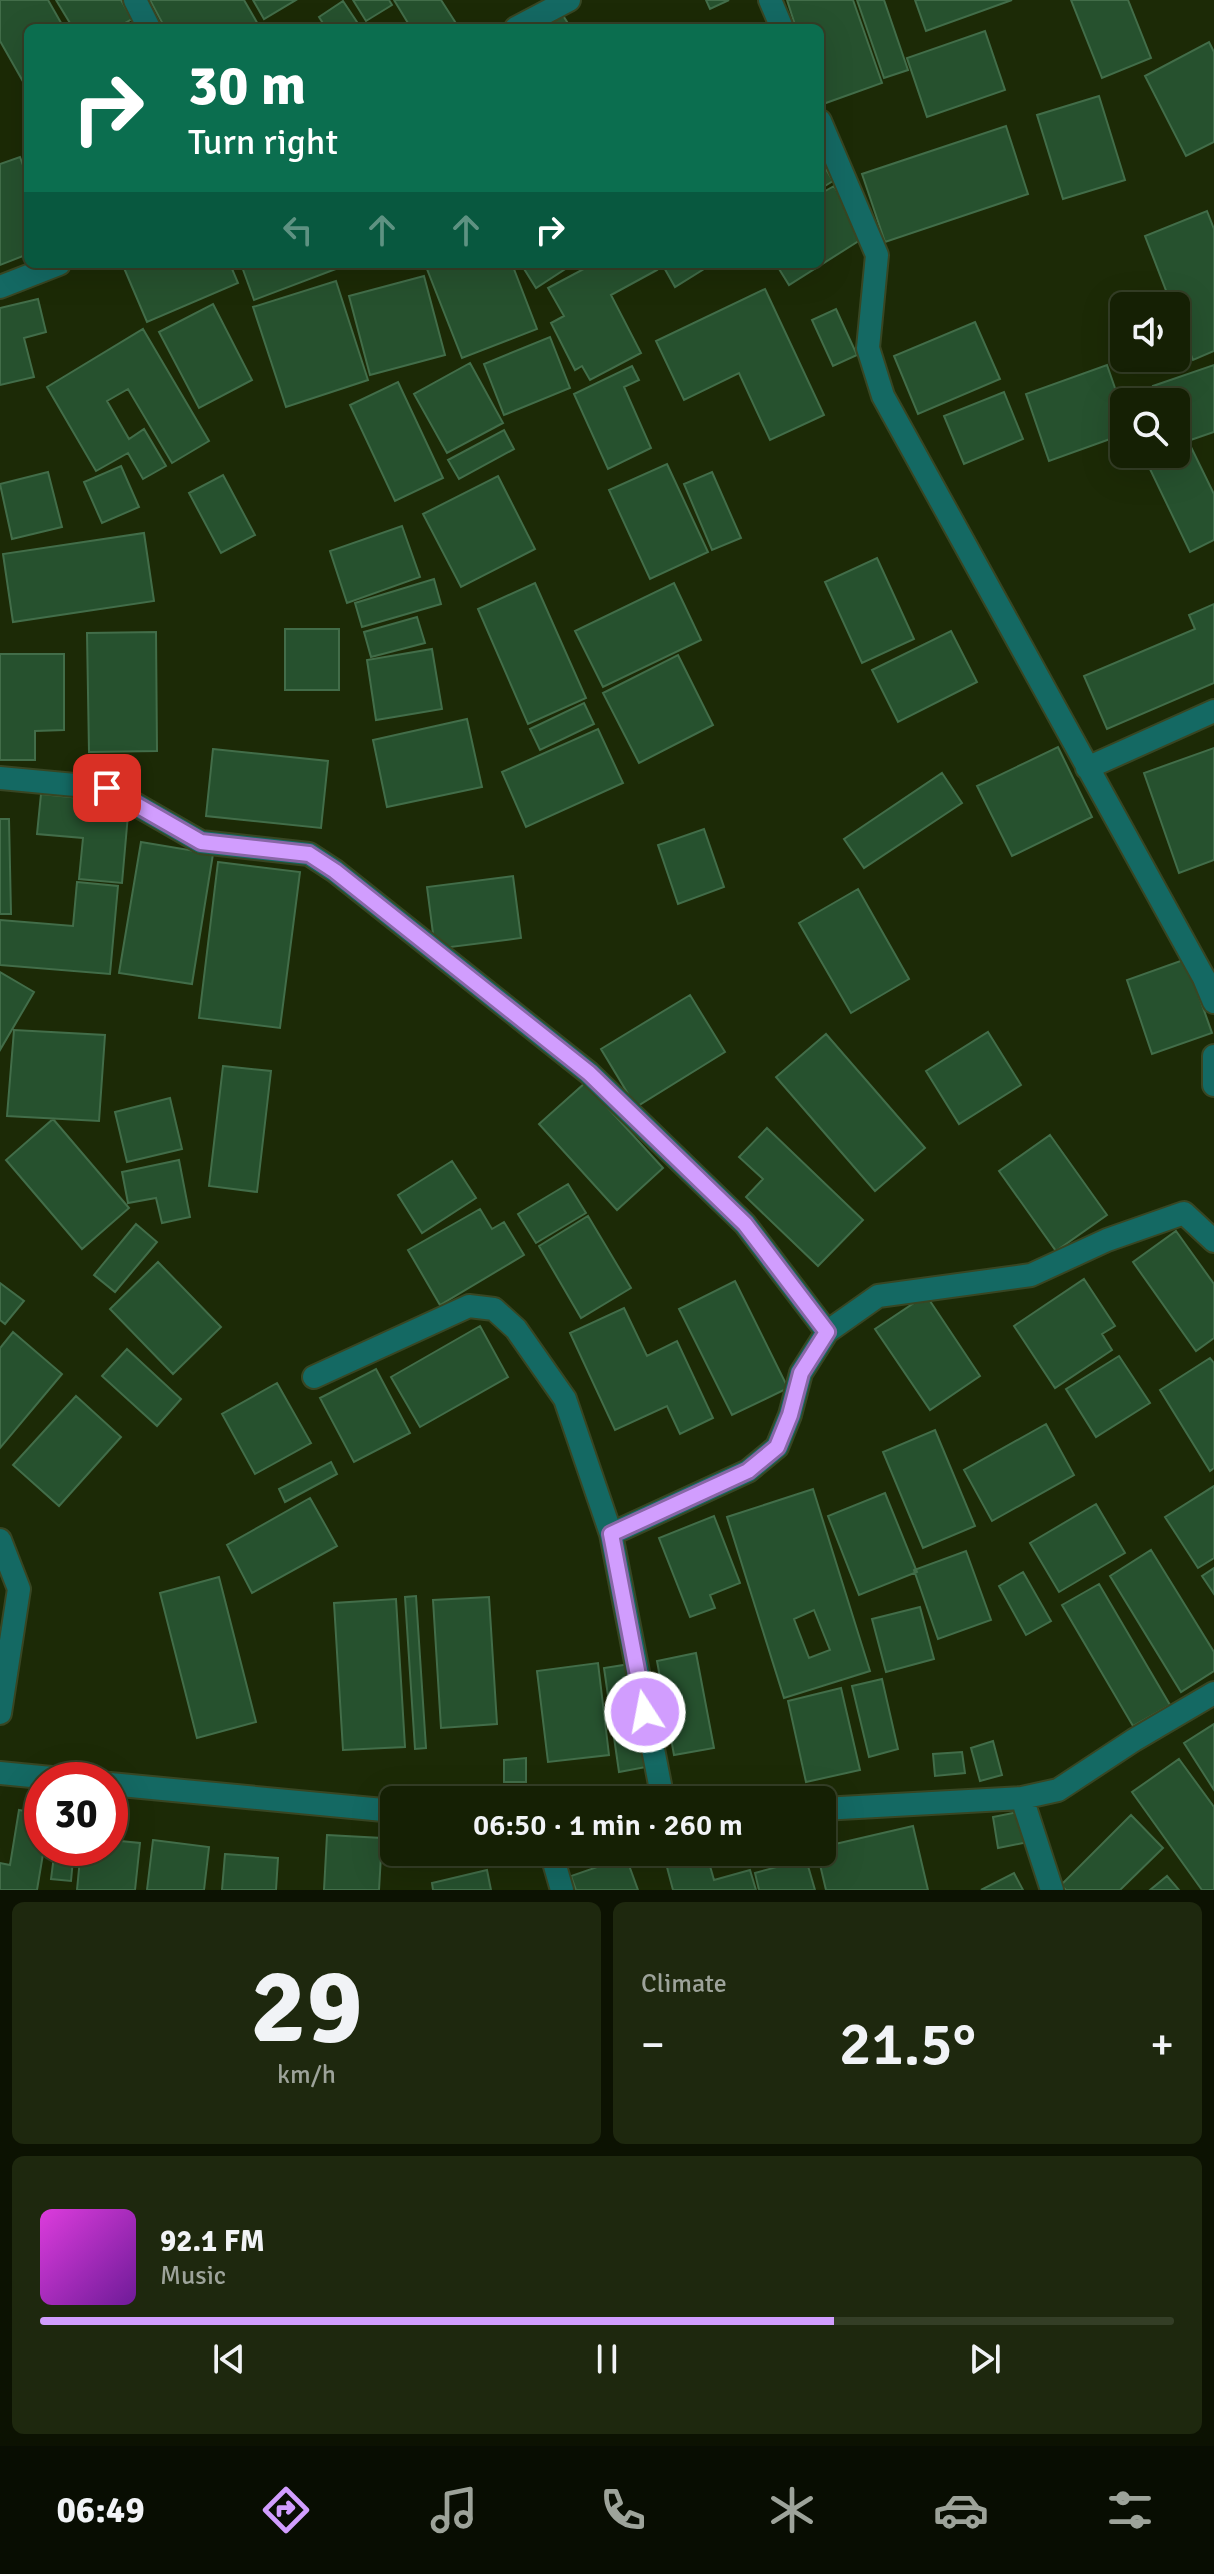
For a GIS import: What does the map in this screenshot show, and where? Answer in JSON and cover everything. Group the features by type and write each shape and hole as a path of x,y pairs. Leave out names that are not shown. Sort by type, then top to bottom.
{"street":[{"path":"135,0 147,24"},
{"path":"524,24 569,0"},
{"path":"770,0 780,24"},
{"path":"824,130 877,255 868,348 883,396 1204,978 1214,1002"},
{"path":"0,287 49,268"},
{"path":"1087,768 1214,711"},
{"path":"0,778 107,788 201,842 309,854 335,871 589,1073 745,1224 827,1332"},
{"path":"1214,1056 1214,1085"},
{"path":"611,1534 748,1471 777,1447 790,1415 801,1373 827,1332 878,1296 1031,1275 1107,1240 1184,1213 1214,1241"},
{"path":"314,1377 469,1306 494,1309 516,1329 565,1399 611,1534 660,1786"},
{"path":"0,1540 19,1589 0,1713"},
{"path":"836,1808 1022,1798 1058,1790 1214,1693"},
{"path":"0,1773 24,1775"},
{"path":"128,1786 380,1810"},
{"path":"1022,1798 1052,1890"},
{"path":"555,1866 562,1890"}],"building":[{"path":"0,0 48,0 62,24 24,24 24,83 0,41"},
{"path":"56,0 121,0 132,19 123,24 71,24"},
{"path":"150,0 244,0 258,24 163,24"},
{"path":"253,0 296,0 264,19"},
{"path":"353,0 389,0 392,5 366,21"},
{"path":"394,0 441,0 456,24 409,24"},
{"path":"706,0 729,0 710,9"},
{"path":"787,0 853,0 882,83 824,104 824,24 795,24"},
{"path":"857,0 884,0 908,70 884,78"},
{"path":"915,0 1012,0 926,31"},
{"path":"1071,0 1128,0 1151,58 1102,78"},
{"path":"343,1 358,24 323,24 319,17"},
{"path":"562,14 568,24 547,24"},
{"path":"985,31 1005,90 927,117 907,58"},
{"path":"1209,42 1214,52 1214,142 1186,156 1145,76"},
{"path":"1099,96 1125,180 1063,199 1037,115"},
{"path":"1006,126 1028,194 885,242 862,174"},
{"path":"20,157 24,168 24,256 0,265 0,164"},
{"path":"824,166 833,181 824,187"},
{"path":"834,186 865,237 824,263 824,192"},
{"path":"1207,211 1214,229 1214,351 1193,360 1190,352 1190,292 1167,292 1145,236"},
{"path":"124,268 232,268 238,283 147,322"},
{"path":"242,268 338,268 254,300"},
{"path":"427,268 514,268 537,329 462,358"},
{"path":"524,268 567,268 536,288"},
{"path":"586,268 656,268 611,295 641,353 590,380 582,366 575,370 551,323 564,316 548,288"},
{"path":"664,268 706,268 675,287"},
{"path":"778,268 816,268 789,285"},
{"path":"424,276 445,355 370,375 349,296"},
{"path":"336,281 368,380 286,407 253,307"},
{"path":"765,289 824,415 770,440 739,373 684,400 656,341"},
{"path":"38,299 46,332 24,338 34,377 0,385 0,308"},
{"path":"213,304 252,380 199,408 159,332"},
{"path":"836,309 857,355 833,366 812,320"},
{"path":"975,322 1000,379 918,414 894,356"},
{"path":"143,329 209,441 172,463 128,389 107,401 129,439 144,429 166,466 143,479 128,453 96,471 47,387"},
{"path":"550,337 570,388 504,415 484,364"},
{"path":"470,363 503,423 447,453 414,394"},
{"path":"1107,365 1115,388 1110,388 1110,439 1049,461 1026,394"},
{"path":"1214,365 1214,432 1190,440 1190,388 1153,386"},
{"path":"632,366 639,380 624,387 651,448 608,469 574,394"},
{"path":"398,382 443,478 395,501 350,405"},
{"path":"1004,392 1023,439 964,464 944,416"},
{"path":"504,430 514,449 459,479 448,460"},
{"path":"1190,445 1214,494 1214,540 1190,552 1149,468 1190,468"},
{"path":"667,464 708,552 650,579 609,490"},
{"path":"121,466 139,507 102,523 84,482"},
{"path":"48,472 62,527 12,539 0,484"},
{"path":"712,472 741,538 712,550 684,484"},
{"path":"223,475 255,535 221,553 189,493"},
{"path":"498,476 535,549 461,587 423,514"},
{"path":"402,526 420,577 347,603 330,551"},
{"path":"144,533 154,601 13,622 3,554"},
{"path":"877,558 914,639 862,663 825,582"},
{"path":"434,579 441,604 362,627 355,603"},
{"path":"535,583 586,698 528,724 478,609"},
{"path":"674,583 701,640 603,687 575,631"},
{"path":"1214,604 1214,683 1107,729 1084,676 1195,629 1189,615"},
{"path":"417,617 425,643 371,657 364,632"},
{"path":"285,629 339,629 339,690 285,690"},
{"path":"951,631 977,682 898,722 872,670"},
{"path":"156,632 157,751 89,752 87,633"},
{"path":"432,649 442,709 376,720 367,660"},
{"path":"0,654 64,654 64,730 35,731 35,760 0,760"},
{"path":"678,655 713,725 639,763 603,693"},
{"path":"584,703 594,724 540,750 530,729"},
{"path":"467,719 482,787 387,807 373,740"},
{"path":"598,729 623,783 526,827 502,772"},
{"path":"1058,747 1092,817 1012,856 977,786"},
{"path":"1214,748 1214,860 1179,873 1144,773"},
{"path":"213,749 328,761 321,828 206,816"},
{"path":"942,773 962,803 864,868 844,839"},
{"path":"41,794 129,803 122,883 79,879 83,838 37,834"},
{"path":"0,819 9,819 11,914 0,914"},
{"path":"704,829 724,887 678,904 658,845"},
{"path":"141,842 213,854 192,984 119,973"},
{"path":"218,862 300,872 280,1028 199,1018"},
{"path":"513,876 521,938 435,949 427,887"},
{"path":"77,882 118,886 110,974 0,965 0,920 73,926"},
{"path":"858,889 909,979 851,1013 799,923"},
{"path":"1186,959 1212,1033 1152,1054 1127,980"},
{"path":"0,972 34,992 0,1050"},
{"path":"690,995 725,1052 636,1107 601,1049"},
{"path":"14,1030 105,1035 99,1121 7,1116"},
{"path":"988,1032 1021,1085 959,1124 926,1071"},
{"path":"826,1034 925,1148 875,1191 776,1077"},
{"path":"223,1066 271,1071 257,1192 209,1186"},
{"path":"585,1083 663,1168 617,1210 539,1124"},
{"path":"170,1098 182,1149 127,1162 115,1112"},
{"path":"53,1119 129,1208 82,1249 6,1160"},
{"path":"767,1128 863,1220 818,1266 746,1197 763,1179 739,1157"},
{"path":"1050,1135 1107,1215 1056,1251 999,1171"},
{"path":"179,1160 190,1217 162,1223 156,1198 128,1203 122,1172"},
{"path":"452,1161 476,1198 422,1233 398,1195"},
{"path":"568,1184 586,1213 536,1243 518,1214"},
{"path":"480,1209 492,1229 504,1222 524,1255 440,1305 408,1250"},
{"path":"588,1216 631,1288 581,1318 539,1246"},
{"path":"136,1224 157,1242 115,1292 94,1275"},
{"path":"1176,1231 1214,1284 1214,1338 1196,1351 1133,1262"},
{"path":"158,1262 221,1327 173,1374 110,1309"},
{"path":"1084,1279 1115,1326 1102,1334 1112,1350 1055,1388 1014,1326"},
{"path":"735,1281 788,1388 732,1415 679,1309"},
{"path":"0,1283 24,1301 5,1324 0,1320"},
{"path":"926,1295 980,1376 930,1410 875,1329"},
{"path":"624,1308 647,1356 677,1341 713,1418 680,1434 667,1406 615,1430 570,1333"},
{"path":"480,1326 508,1377 420,1427 391,1377"},
{"path":"13,1332 62,1374 0,1448 0,1348"},
{"path":"127,1349 181,1399 157,1426 102,1376"},
{"path":"1119,1356 1150,1403 1096,1437 1066,1389"},
{"path":"1210,1358 1214,1363 1214,1468 1210,1471 1160,1390"},
{"path":"376,1369 410,1433 354,1462 320,1398"},
{"path":"277,1383 311,1443 255,1474 222,1414"},
{"path":"76,1396 121,1437 59,1506 13,1465"},
{"path":"1046,1424 1074,1475 992,1521 964,1470"},
{"path":"935,1430 975,1526 923,1548 883,1452"},
{"path":"331,1462 337,1474 285,1502 279,1489"},
{"path":"1214,1486 1214,1558 1198,1568 1165,1517"},
{"path":"813,1489 870,1671 784,1698 727,1517","holes":["814,1610 830,1650 809,1658 794,1619"]},
{"path":"885,1493 917,1572 859,1595 828,1516"},
{"path":"310,1498 337,1546 252,1593 227,1545"},
{"path":"1096,1504 1125,1553 1059,1592 1030,1543"},
{"path":"714,1516 740,1583 710,1595 715,1608 690,1617 659,1538"},
{"path":"1151,1550 1214,1652 1214,1671 1181,1692 1110,1576"},
{"path":"966,1551 991,1620 938,1639 914,1570"},
{"path":"1214,1568 1214,1594 1202,1576"},
{"path":"1023,1572 1051,1621 1026,1635 999,1586"},
{"path":"219,1577 256,1722 197,1738 160,1593"},
{"path":"1099,1584 1170,1705 1133,1726 1062,1605"},
{"path":"416,1596 426,1748 415,1749 405,1597"},
{"path":"489,1597 497,1724 441,1728 433,1600"},
{"path":"396,1599 405,1747 343,1750 334,1603"},
{"path":"920,1607 934,1659 886,1672 872,1619"},
{"path":"696,1653 714,1748 674,1755 657,1661"},
{"path":"598,1663 609,1755 548,1762 537,1671"},
{"path":"630,1664 646,1767 619,1772 604,1668"},
{"path":"882,1679 898,1749 869,1757 852,1686"},
{"path":"841,1688 860,1770 806,1782 788,1701"},
{"path":"1214,1724 1214,1790 1184,1743"},
{"path":"993,1741 1002,1775 980,1781 971,1748"},
{"path":"962,1752 965,1773 935,1776 933,1754"},
{"path":"526,1758 526,1782 504,1782 504,1760"},
{"path":"1179,1759 1214,1807 1214,1890 1202,1890 1132,1792"},
{"path":"19,1810 24,1811 24,1866 41,1866 37,1890 0,1890 0,1863 10,1865"},
{"path":"1023,1811 1028,1842 998,1848 993,1817"},
{"path":"1131,1815 1163,1848 1120,1890 1066,1890 1061,1885"},
{"path":"913,1826 928,1890 826,1890 820,1866 836,1866 836,1844"},
{"path":"327,1835 380,1838 379,1890 324,1890"},
{"path":"153,1840 209,1847 204,1890 147,1890"},
{"path":"128,1842 140,1843 135,1890 77,1890 79,1866 128,1866"},
{"path":"225,1854 278,1858 276,1890 222,1890"},
{"path":"53,1866 72,1866 71,1881 51,1879"},
{"path":"600,1866 629,1866 638,1890 576,1890 571,1876"},
{"path":"667,1866 710,1866 714,1880 750,1870 756,1890 673,1890"},
{"path":"780,1866 808,1866 815,1890 759,1890 755,1873"},
{"path":"487,1870 491,1890 433,1890 432,1883"},
{"path":"1014,1873 1023,1890 981,1890"},
{"path":"1167,1876 1179,1890 1150,1890"}],"route":[{"path":"107,788 201,842 309,854 335,871 589,1073 684,1169 745,1224 827,1332 801,1373 790,1415 777,1447 748,1471 611,1534 645,1712"}]}
